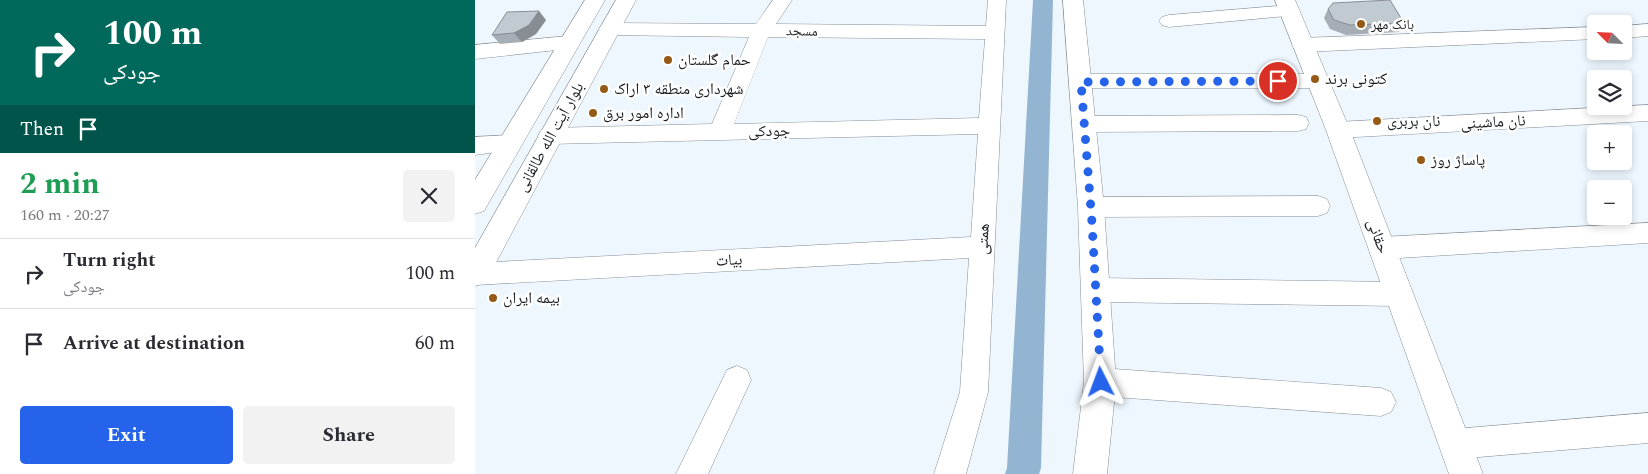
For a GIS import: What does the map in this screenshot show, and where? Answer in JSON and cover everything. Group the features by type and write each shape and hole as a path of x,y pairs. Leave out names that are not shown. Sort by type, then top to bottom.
{"street":[{"name":"بلوار آیت الله طالقانی","path":"475,203 595,0"},
{"name":"بلوار آیت الله طالقانی","path":"475,274 549,136 626,0"},
{"path":"720,132 761,31 783,0"},
{"name":"همتی","path":"950,474 974,392 997,0"},
{"path":"1073,0 1091,207 1101,382 1090,474"},
{"path":"1169,21 1288,5"},
{"name":"حقانی","path":"1288,5 1302,45 1338,130 1466,474"},
{"name":"مسجد","path":"609,29 995,33"},
{"path":"1633,31 1648,30"},
{"path":"1302,45 1587,33"},
{"path":"475,52 568,44"},
{"path":"1081,82 1317,81"},
{"name":"نان ماشینی","path":"1338,130 1648,114"},
{"path":"1084,124 1298,123"},
{"name":"جودکی","path":"549,136 989,126"},
{"path":"475,146 510,143"},
{"path":"1091,207 1318,206"},
{"path":"1382,248 1648,233"},
{"name":"بیات","path":"475,274 983,247"},
{"path":"1097,290 1399,294"},
{"path":"692,474 737,380"},
{"path":"1101,382 1381,402"},
{"path":"1455,444 1648,428"}],"building":[{"path":"1390,0 1404,23 1350,25 1334,20 1328,9 1333,3"},
{"path":"539,11 529,25 514,33 492,35 507,12"}],"waterway":[{"path":"1022,474 1024,468 1043,0"}],"place":[{"name":"بانک مهر","path":"1361,24"},
{"name":"حمام گلستان","path":"668,60"},
{"name":"کتونی برند","path":"1315,79"},
{"name":"شهرداری منطقه ۳ اراک","path":"604,89"},
{"name":"اداره امور برق","path":"593,113"},
{"name":"نان بربری","path":"1377,121"},
{"name":"پاساژ روز","path":"1421,160"},
{"name":"بیمه ایران","path":"493,298"}],"route":[{"path":"1101,382 1097,290 1081,82 1278,81"}]}
